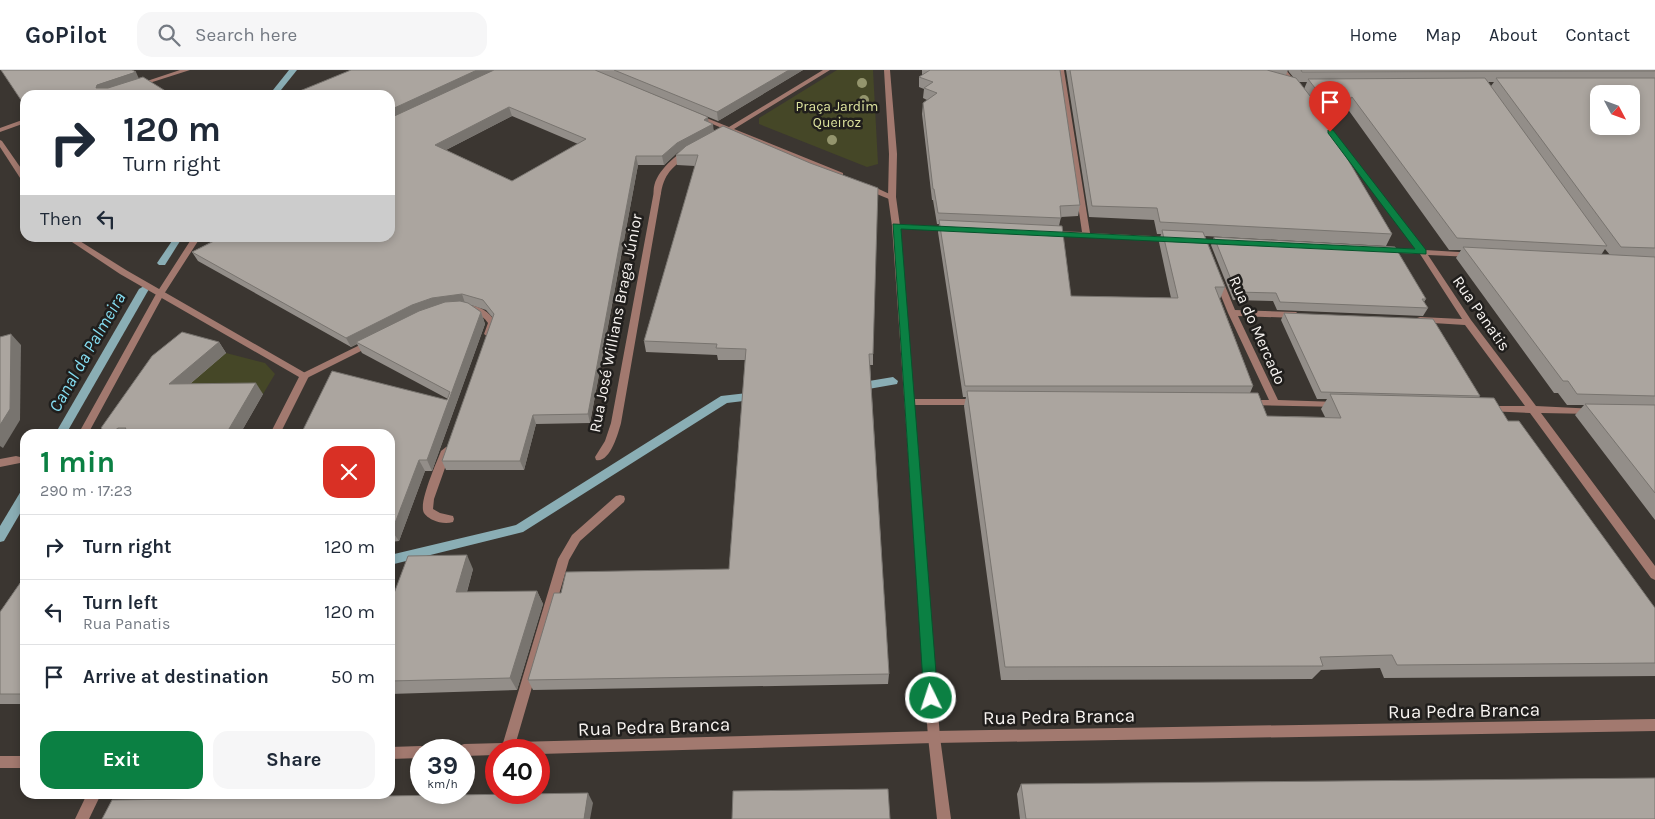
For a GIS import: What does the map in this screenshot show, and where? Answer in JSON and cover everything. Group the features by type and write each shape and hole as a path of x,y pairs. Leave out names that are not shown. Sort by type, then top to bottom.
{"street":[{"path":"131,88 188,70"},
{"path":"722,133 827,70"},
{"path":"887,70 893,154 892,197 896,226 934,737 944,819"},
{"path":"1061,70 1086,234"},
{"path":"1279,82 1301,89 1283,70"},
{"path":"693,114 851,179"},
{"name":"Rua Panatis","path":"1320,118 1422,252 1468,322 1655,575"},
{"path":"0,130 20,123"},
{"path":"0,142 20,171"},
{"name":"Rua José Willians Braga Júnior","path":"600,457 610,442 616,423 658,182 664,171 672,163 698,146"},
{"path":"859,183 892,197"},
{"path":"896,226 963,229"},
{"path":"1039,232 1184,239"},
{"path":"76,242 158,293 304,376"},
{"path":"86,429 158,293 193,242"},
{"path":"1372,250 1481,255"},
{"name":"Rua do Mercado","path":"1214,268 1232,313 1275,403"},
{"path":"452,308 469,307 488,315 492,323 486,341"},
{"path":"1232,313 1310,316"},
{"path":"1409,319 1468,322"},
{"path":"277,429 304,376 376,340"},
{"path":"909,402 988,402"},
{"path":"1235,403 1344,405"},
{"path":"1484,409 1599,411"},
{"path":"449,444 429,499 428,511 436,517 449,519"},
{"path":"0,463 16,460"},
{"path":"511,739 564,559 576,538 620,499"},
{"name":"Rua Pedra Branca","path":"550,748 934,737 1655,725"},
{"path":"395,753 410,752"},
{"path":"0,762 20,762"},
{"path":"82,819 92,799"}],"green space":[{"name":"Praça Jardim Queiroz","path":"837,70 873,70 878,164 867,167 759,124 759,118"},
{"path":"226,353 265,363 275,374 263,394 167,395"}],"building":[{"path":"1,70 132,70 136,72 97,85 96,88 108,88 143,77 164,90 20,90 20,98"},
{"path":"351,70 477,70 395,108 395,90 302,90"},
{"path":"494,70 595,70 708,117 704,120 713,124 677,143 662,156 636,156 588,414 533,415 520,461 442,461 494,314 483,300 462,294 432,298 412,305 346,338 192,252 212,242 395,242 395,116","holes":["509,107 586,139 512,181 435,145"]},
{"path":"614,70 789,70 717,112"},
{"path":"930,70 1060,70 1080,205 1060,206 1061,218 938,213 933,189 923,103 937,93 924,88 933,82 919,77"},
{"path":"1070,70 1267,70 1296,78 1325,115 1322,116 1392,234 1160,222 1157,208 1092,206"},
{"path":"1301,70 1655,70 1655,71 1302,72"},
{"path":"1485,78 1607,246 1457,238 1352,97 1332,110 1308,79"},
{"path":"1496,78 1655,78 1655,248 1621,247"},
{"path":"723,126 810,163 878,188 873,354 869,354 889,674 528,680 554,593 561,593 566,572 729,569 746,349 716,348 717,344 644,341 698,155 676,155 686,146"},
{"path":"939,220 1062,226 1071,296 1178,298 1162,230 1203,232 1225,287 1215,287 1253,386 965,386"},
{"path":"1214,237 1395,247 1426,299 1422,299 1428,308 1280,302 1276,293 1236,292"},
{"path":"1463,247 1655,257 1655,396 1577,394 1568,381 1563,381"},
{"path":"460,301 468,303 481,312 427,460 419,460 395,523 395,429 303,429 332,371 447,400 450,392 356,342 419,311 445,302"},
{"path":"1284,313 1433,319 1480,396 1321,392"},
{"path":"182,332 219,342 169,384 256,383 229,429 102,429 101,428 152,356"},
{"path":"11,334 10,409 0,425 0,337"},
{"path":"967,391 1258,393 1267,416 1341,418 1330,394 1494,398 1508,421 1519,421 1655,608 1655,663 1397,665 1392,655 1320,657 1323,666 1005,667"},
{"path":"1585,404 1655,405 1655,493"},
{"path":"467,555 456,592 537,591 510,678 395,681 395,591 408,556"},
{"path":"20,583 20,694 0,694 0,612"},
{"path":"1655,778 1655,819 1026,819 1021,784"},
{"path":"888,789 890,819 732,819 733,791"},
{"path":"588,793 584,819 102,819 112,800 395,799 395,796 410,796 410,804 475,804 475,795 485,795 485,804 550,804 550,794"}],"waterway":[{"name":"Canal da Palmeira","path":"277,90 293,70"},
{"name":"Canal da Palmeira","path":"162,263 175,242"},
{"name":"Canal da Palmeira","path":"63,429 144,289"},
{"path":"857,387 893,381"},
{"path":"395,559 519,529 725,399 756,396"},
{"name":"Canal da Palmeira","path":"0,537 20,503"}],"route":[{"path":"931,698 896,226 1422,252 1330,132"}]}
